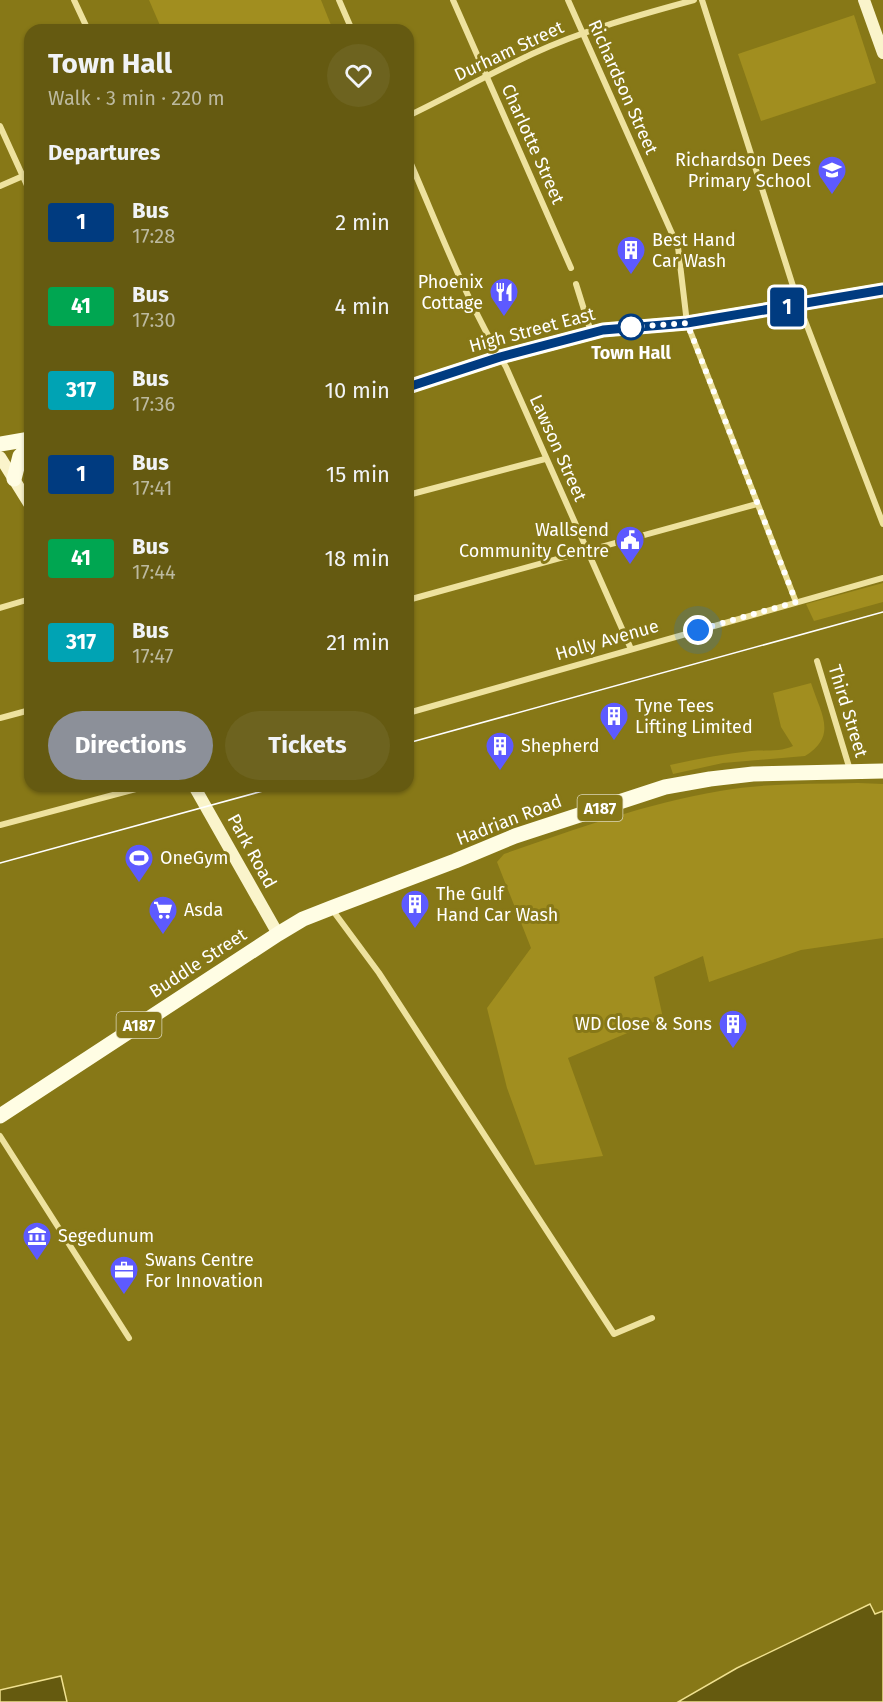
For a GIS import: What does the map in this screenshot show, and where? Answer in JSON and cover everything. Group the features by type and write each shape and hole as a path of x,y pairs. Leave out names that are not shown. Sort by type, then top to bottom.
{"main road":[{"name":"High Street East","path":"414,385 500,357 603,330 687,323 883,290"},
{"path":"0,444 24,440"},
{"path":"14,479 20,456 24,452"},
{"name":"Hadrian Road","path":"331,908 515,836 665,787 710,778 753,774 883,771"},
{"name":"Buddle Street","path":"0,1116 278,934 303,919 331,908"}],"street":[{"path":"74,0 85,24"},
{"path":"339,0 349,24"},
{"name":"Charlotte Street","path":"453,0 571,268"},
{"name":"Richardson Street","path":"568,0 680,256 687,323 796,602"},
{"name":"Durham Street","path":"414,113 533,54 627,18 694,0"},
{"path":"702,0 799,305 883,524"},
{"path":"864,0 883,53"},
{"path":"0,126 24,180"},
{"name":"Lawson Street","path":"414,171 461,280 500,357 631,649"},
{"path":"0,186 22,176"},
{"path":"576,284 591,333"},
{"path":"0,457 24,495"},
{"path":"414,493 545,459"},
{"path":"414,598 757,504"},
{"name":"Holly Avenue","path":"414,711 883,578"},
{"path":"0,608 24,601"},
{"name":"Third Street","path":"817,661 850,771"},
{"path":"0,718 24,712"},
{"path":"0,825 124,792"},
{"name":"Park Road","path":"197,792 278,934"},
{"path":"331,908 379,973 614,1334 652,1318"},
{"path":"0,1136 129,1338"}],"shaded area":[{"path":"149,0 321,0 331,24 159,24"},
{"path":"854,15 876,83 761,121 738,54"},
{"path":"883,583 883,602 814,621 806,604"},
{"path":"811,683 822,714 824,732 821,741 805,756 723,763 673,774 670,765 720,755 778,750 793,746 781,727 773,693"},
{"path":"789,784 883,784 883,938 801,950 709,982 703,956 654,977 663,1018 568,1058 603,1156 535,1165 507,1088 487,1008 531,948 497,862 504,854 557,835 637,810 692,796"},
{"path":"870,1604 875,1614 883,1611 883,1702 678,1702 737,1668"},
{"path":"61,1676 67,1702 0,1702 0,1690"}],"tram line":[{"path":"414,741 883,612"},
{"path":"0,863 259,792"}],"bus line":[{"name":"1","path":"414,385 500,357 603,330 687,323 883,290"}],"place":[{"name":"Richardson Dees Primary School","path":"832,196"},
{"name":"Best Hand Car Wash","path":"631,276"},
{"name":"Phoenix Cottage","path":"504,318"},
{"name":"Town Hall","path":"631,327"},
{"name":"Wallsend Community Centre","path":"630,566"},
{"name":"Tyne Tees Lifting Limited","path":"614,742"},
{"name":"Shepherd","path":"500,772"},
{"name":"OneGym","path":"139,884"},
{"name":"The Gulf Hand Car Wash","path":"415,930"},
{"name":"Asda","path":"163,936"},
{"name":"WD Close & Sons","path":"733,1050"},
{"name":"Segedunum","path":"37,1262"},
{"name":"Swans Centre For Innovation","path":"124,1296"}],"route":[{"path":"631,327 687,323 796,602 698,630"}]}
